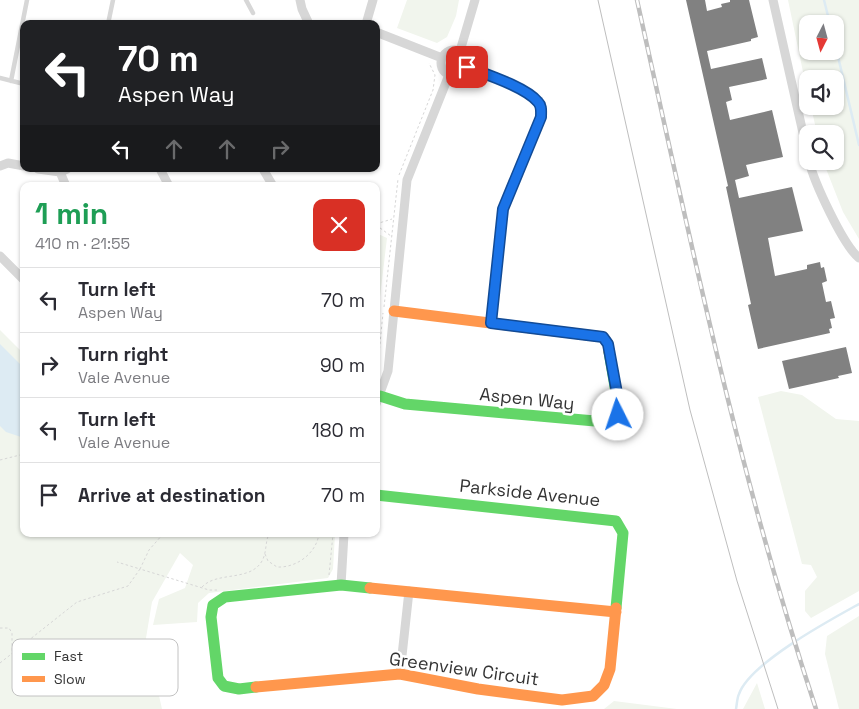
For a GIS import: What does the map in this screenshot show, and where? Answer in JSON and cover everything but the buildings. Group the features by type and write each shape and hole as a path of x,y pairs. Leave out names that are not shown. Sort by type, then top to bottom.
{"street":[{"path":"300,0 307,20"},
{"path":"367,20 373,0"},
{"path":"460,50 475,0"},
{"path":"773,0 801,125"},
{"path":"380,34 442,58"},
{"path":"442,58 451,50 460,50 466,56 467,67"},
{"path":"442,58 443,69 449,75 457,75 467,67"},
{"path":"467,67 527,92 539,102 541,109 541,117 503,209 491,323"},
{"path":"380,394 388,371 407,180 449,75"},
{"path":"0,166 8,164 20,166"},
{"path":"812,170 816,185 850,248 859,258"},
{"path":"0,256 20,276"},
{"name":"Aspen Way","path":"380,400 604,424 615,419 619,404 608,344 603,337 394,311"},
{"name":"Parkside Avenue","path":"380,495 616,521 622,528 623,533 616,612"},
{"path":"341,584 344,537"},
{"name":"Greenview Circuit","path":"341,584 408,591 616,612 608,678 599,691 584,699 562,700 508,694 400,674 240,689 227,688 221,682 211,617 216,601 225,597 341,584"},
{"path":"400,674 408,591"}],"lane":[{"path":"24,20 28,0"},
{"path":"109,20 113,0"},
{"path":"246,0 253,13"},
{"path":"11,81 20,38"},
{"path":"0,78 20,83"}],"path":[{"path":"380,340 399,175 435,82 435,71 426,59"},
{"path":"380,223 393,218"},
{"path":"380,228 391,237"},
{"path":"0,460 20,455"},
{"path":"31,639 78,602 128,586 140,569 149,550 160,537"},
{"path":"201,588 211,579 233,577 254,569 263,559 268,537"},
{"path":"265,553 268,561 277,567 298,563 314,546 318,537"},
{"path":"327,578 331,568 333,537"},
{"path":"116,562 209,590 224,588"},
{"path":"0,628 9,628 12,633 12,654 0,664"}],"shaded area":[{"path":"407,0 459,0 456,16 447,37 437,43 397,28"},
{"path":"788,0 859,0 859,239 843,212 827,170 844,170 844,125 815,125 813,115 844,115 844,70 803,70 801,60 844,60 844,15 799,15 799,53"},
{"path":"380,235 387,238 380,297"},
{"path":"0,330 20,350 20,537 335,537 333,569 328,578 209,593 198,603 197,622 153,625 159,599 185,588 193,565 180,553 152,602 146,639 12,639 12,696 159,696 162,709 0,709"},
{"path":"0,344 20,364 20,437 6,432 0,426"},
{"path":"781,391 802,395 836,419 859,421 859,591 811,618 805,611 805,591 817,577 811,565 802,564 758,397"},
{"path":"859,616 859,709 839,709 825,654 827,636"},
{"path":"757,683 765,709 743,709"},
{"path":"614,701 677,709 604,709"}],"waterway":[{"path":"824,0 828,15"},
{"path":"839,60 859,145"},
{"path":"736,709 739,694 746,682 758,669 792,643 859,604"}],"tram line":[{"path":"598,0 690,410 737,581 778,709"}],"railway":[{"path":"637,0 697,268 740,445 788,621 816,709"}],"traffic: fast":[{"path":"380,396 405,404 606,422 616,417 619,410 609,352"},
{"path":"380,495 616,521 623,533 616,608"},
{"path":"256,687 239,689 224,686 218,678 211,617 213,605 225,597 341,585 370,588"}],"traffic: slow":[{"path":"394,311 603,337 608,344 609,352"},
{"path":"370,588 616,612"},
{"path":"256,687 400,674 478,689 562,700 593,696 604,685 610,669 616,608"}],"route":[{"path":"467,67 527,92 539,102 541,109 541,117 503,209 491,323 592,334 603,337 608,344 619,404 618,415"}]}
